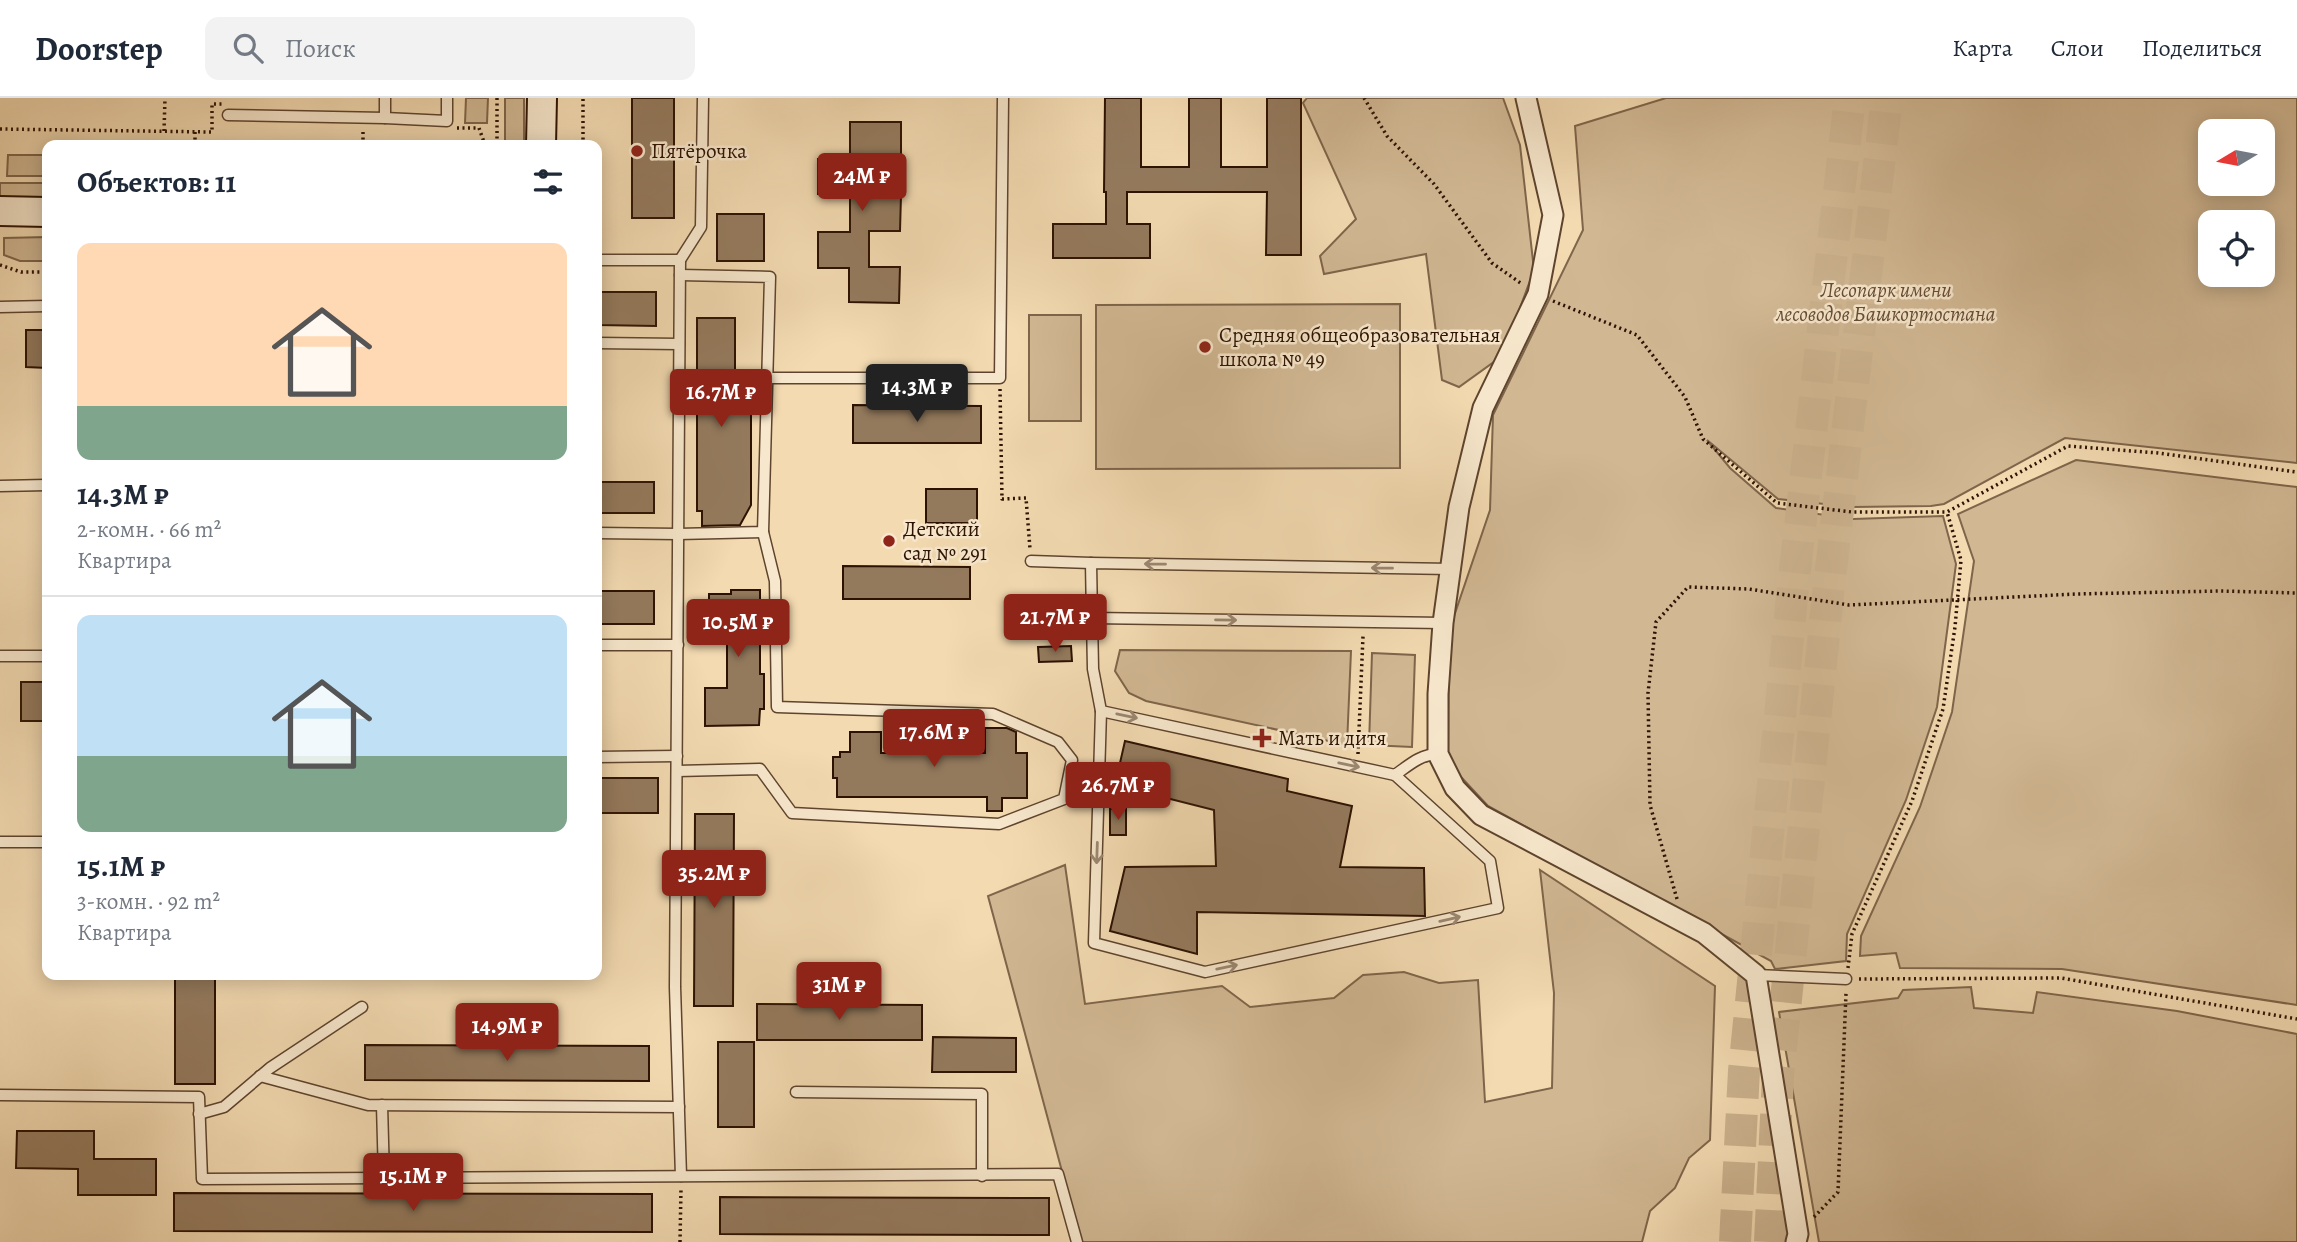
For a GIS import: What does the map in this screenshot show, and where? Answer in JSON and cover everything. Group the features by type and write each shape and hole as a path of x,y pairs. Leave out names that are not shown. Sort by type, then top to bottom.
{"street":[{"path":"541,140 542,98"},
{"path":"1526,98 1553,215 1538,295 1483,408 1459,507 1443,623 1438,694 1438,754 1455,788 1481,815 1704,933 1756,975 1797,1238"},
{"path":"0,211 42,212"}],"lane":[{"path":"385,98 385,118"},
{"path":"228,115 447,121 447,98"},
{"path":"681,1176 675,987 680,260 701,227 704,98"},
{"path":"767,378 1000,378 1003,98"},
{"path":"602,260 680,260"},
{"path":"677,771 760,769 792,813 999,824 1064,799 1072,760 1058,742 993,715 777,707 775,581 764,532 770,277 680,275"},
{"path":"0,307 42,306"},
{"path":"602,342 679,344"},
{"path":"0,486 42,485"},
{"path":"602,533 764,532"},
{"path":"1031,562 1451,569"},
{"path":"1091,564 1093,669 1101,711 1094,943 1205,972 1498,908 1490,861 1395,775 1101,711"},
{"path":"1041,617 1443,623"},
{"path":"602,645 678,645"},
{"path":"0,656 42,656"},
{"path":"1395,775 1420,758 1438,754"},
{"path":"602,757 677,756"},
{"path":"0,842 42,842"},
{"path":"1756,975 1846,979"},
{"path":"199,1114 224,1107 260,1076 362,1007"},
{"path":"260,1076 368,1105 679,1107"},
{"path":"796,1092 982,1094 982,1176"},
{"path":"0,1095 199,1097 202,1179 1058,1174 1077,1242"},
{"path":"382,1105 384,1178"}],"path":[{"path":"164,131 165,98"},
{"path":"497,98 497,140"},
{"path":"583,98 583,140"},
{"path":"1364,98 1387,136 1434,184 1492,263 1538,295 1637,335 1685,397 1703,439 1777,503 1852,512 1947,512 2068,446 2158,453 2297,472"},
{"path":"0,129 212,132 212,104 226,104"},
{"path":"363,124 363,140"},
{"path":"460,128 479,128 483,140"},
{"path":"195,132 195,140"},
{"path":"0,265 21,272 42,272"},
{"path":"1000,378 1002,499 1026,498 1031,562"},
{"path":"1797,1238 1838,1192 1846,979 1852,934 1912,801 1943,709 1961,560 1947,512"},
{"path":"1684,923 1650,805 1648,693 1656,622 1688,587 1749,589 1849,605 2102,593 2297,593"},
{"path":"1357,766 1364,622"},
{"path":"1846,979 2061,978 2297,1019"},
{"path":"680,1242 681,1176"}],"green space":[{"path":"466,98 488,98 487,123 465,123"},
{"path":"505,98 524,98 524,140 505,140"},
{"path":"1307,98 1503,98 1520,145 1534,270 1502,356 1459,387 1442,380 1426,254 1324,274 1320,256 1356,219 1303,103"},
{"name":"Лесопарк имени лесоводов Башкортостана","path":"1666,98 2297,98 2297,463 2065,438 1944,504 1852,507 1778,499 1707,440 1730,468 1776,508 1853,519 1943,516 1956,564 1937,707 1906,800 1847,934 1846,961 1775,969 1771,961 1488,806 1448,763 1449,631 1490,510 1493,415 1583,230 1575,126"},
{"path":"8,155 42,155 42,176 7,176"},
{"path":"0,183 42,183 42,202 0,202"},
{"path":"42,237 42,261 20,261 4,255 4,238"},
{"path":"1400,304 1400,468 1096,469 1096,305"},
{"path":"1029,315 1081,315 1081,421 1029,421"},
{"path":"2076,460 2297,487 2297,1005 2062,969 1900,968 1896,953 1860,956 1861,936 1920,807 1952,712 1974,561 1958,514"},
{"path":"1120,650 1351,651 1347,745 1146,701 1129,693 1115,671"},
{"path":"1372,653 1415,655 1412,747 1369,745"},
{"path":"1065,865 1085,1004 1222,986 1250,1007 1334,998 1363,975 1404,972 1439,983 1478,980 1485,1102 1552,1088 1554,993 1540,870 1715,986 1710,1140 1689,1158 1675,1188 1650,1211 1642,1242 1081,1242 988,896"},
{"path":"1971,987 1974,1008 2033,1013 2037,992 2177,1011 2297,1034 2297,1242 1819,1242 1779,1012 1898,998 1903,990"}],"building":[{"path":"632,98 674,98 674,218 632,218"},
{"path":"1105,98 1141,98 1141,167 1189,167 1189,98 1221,98 1221,167 1267,167 1267,98 1301,98 1301,255 1266,255 1267,192 1127,192 1127,224 1150,224 1150,258 1053,258 1053,224 1106,224"},
{"path":"850,122 901,122 901,157 869,157 869,195 901,195 900,231 869,231 869,267 900,267 899,303 849,302 849,268 818,268 818,232 850,232 850,194 818,194 818,159 850,159"},
{"path":"717,214 764,214 764,261 717,261"},
{"path":"602,292 656,292 656,326 602,325"},
{"path":"697,318 735,318 735,412 751,410 751,505 740,525 702,526 702,511 697,511"},
{"path":"26,330 42,330 42,368 26,367"},
{"path":"853,405 981,406 981,443 853,443"},
{"path":"602,482 654,482 654,513 602,513"},
{"path":"926,489 977,489 977,523 926,523"},
{"path":"843,566 970,567 970,599 843,599"},
{"path":"731,590 760,590 760,610 766,610 766,644 760,644 760,674 764,674 764,709 760,709 759,725 705,726 705,688 727,688 727,630 709,630 709,594 731,594"},
{"path":"602,591 654,591 654,624 602,624"},
{"path":"1071,646 1072,661 1039,662 1038,647"},
{"path":"21,682 42,682 42,721 21,721"},
{"path":"985,728 1007,728 1016,732 1016,753 1027,753 1027,798 1002,798 1002,811 987,811 987,797 837,797 833,757 840,757 840,752 850,752 850,732 881,732 881,753 917,753 917,731 949,731 949,753 985,753"},
{"path":"1125,741 1288,779 1287,791 1352,806 1340,867 1424,868 1425,916 1197,912 1197,954 1110,931 1125,867 1216,866 1214,810 1115,785"},
{"path":"602,778 658,778 658,813 602,813"},
{"path":"1110,809 1126,809 1126,835 1110,835"},
{"path":"695,814 734,814 733,1006 694,1006"},
{"path":"175,980 215,980 215,1084 175,1084"},
{"path":"757,1004 922,1005 922,1040 757,1040"},
{"path":"933,1037 1016,1038 1016,1072 932,1072"},
{"path":"718,1042 754,1042 754,1127 718,1127"},
{"path":"365,1045 649,1046 649,1081 365,1080"},
{"path":"17,1131 94,1131 94,1159 156,1159 156,1195 78,1195 78,1169 16,1168"},
{"path":"174,1193 652,1194 652,1232 174,1231"},
{"path":"720,1197 1049,1198 1049,1235 720,1234"}],"tunnel":[{"path":"1735,1242 1744,1071 1793,587 1850,98"},
{"path":"1770,1242 1778,1076 1828,595 1887,98"}],"place":[{"name":"Пятёрочка","path":"637,151"},
{"name":"Средняя общеобразовательная школа № 49","path":"1205,347"},
{"name":"Детский сад № 291","path":"889,541"},
{"name":"Мать и дитя","path":"1262,738"}]}
